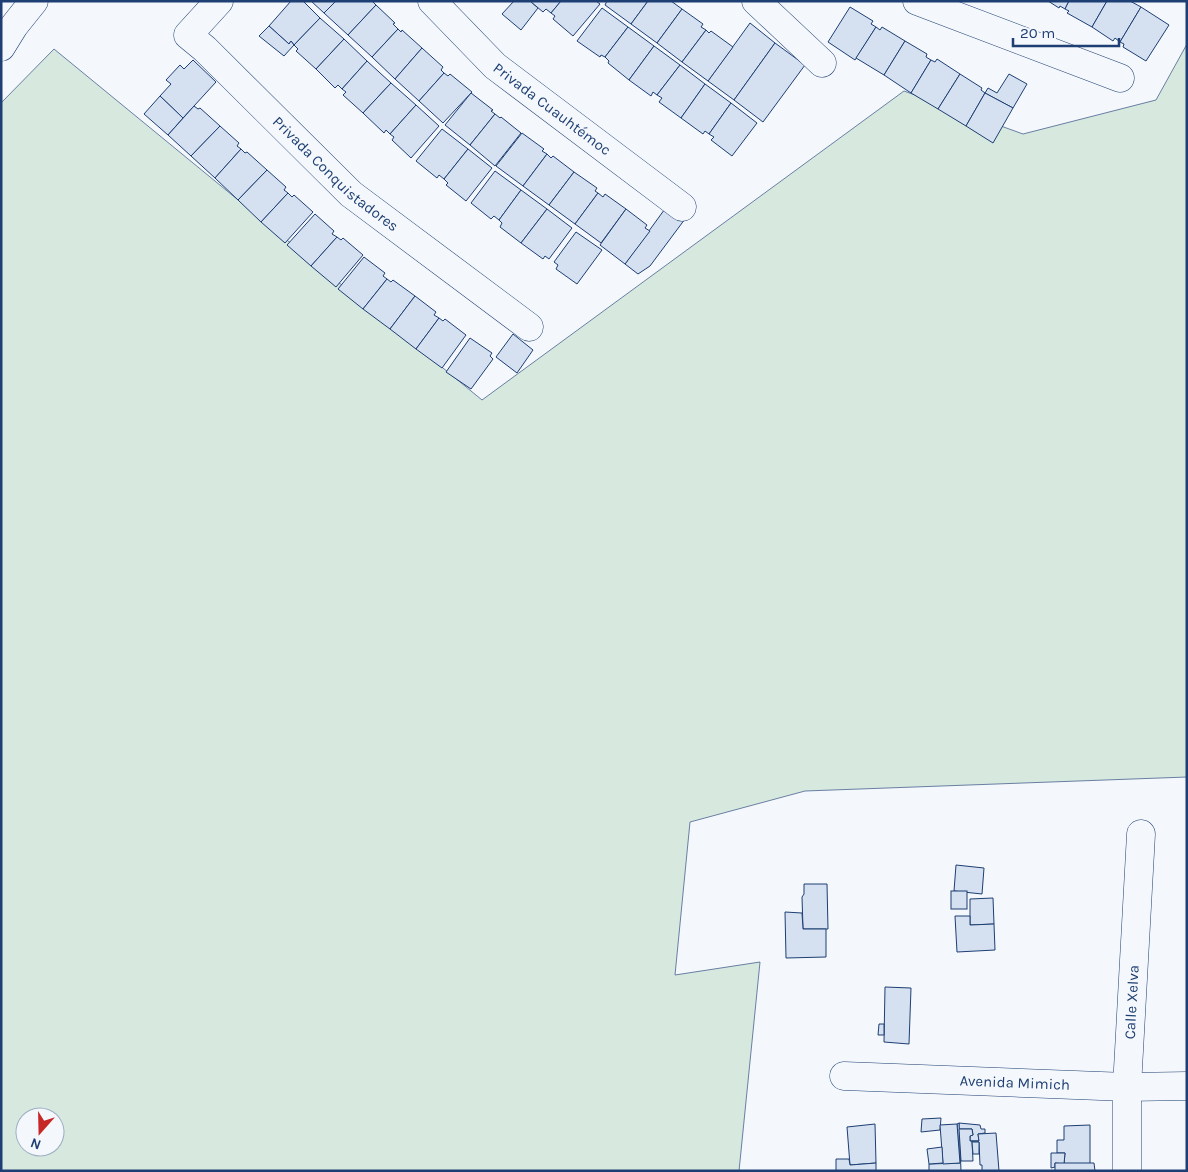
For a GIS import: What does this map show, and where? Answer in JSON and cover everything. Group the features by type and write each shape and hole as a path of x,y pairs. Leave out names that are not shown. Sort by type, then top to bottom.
{"street":[{"path":"5,36 34,1"},
{"name":"Privada Conquistadores","path":"219,1 188,35 205,49 350,194 529,327"},
{"name":"Privada Cuauhtémoc","path":"432,1 495,66 682,207"},
{"path":"756,1 822,63"},
{"path":"917,1 1120,78"},
{"name":"Calle Xelva","path":"1127,1171 1127,1088 1141,834"},
{"name":"Avenida Mimich","path":"844,1076 1127,1088 1187,1086"}],"shaded area":[{"path":"1187,44 1187,777 805,791 690,822 675,975 760,962 739,1171 1,1171 1,103 54,49 482,400 904,91 1023,134 1156,100"}],"building":[{"path":"291,1 303,1 320,18 294,45 291,41 289,44 269,26"},
{"path":"311,1 336,1 324,13"},
{"path":"336,1 372,1 376,5 348,35 324,13"},
{"path":"514,1 530,1 538,8 521,30 502,14"},
{"path":"530,1 561,1 551,13 546,9 543,12"},
{"path":"561,1 596,1 600,4 573,36 553,19 555,16 551,13"},
{"path":"607,1 648,1 631,24 605,5"},
{"path":"648,1 671,1 682,9 657,43 631,24"},
{"path":"1048,1 1069,1 1065,9 1060,6 1059,8"},
{"path":"1069,1 1107,1 1092,27 1067,13 1069,11 1065,9"},
{"path":"1107,1 1130,1 1141,7 1120,42 1115,38 1113,41 1092,27"},
{"path":"376,5 395,23 393,24 398,29 372,57 348,35"},
{"path":"850,7 873,21 871,24 876,27 855,60 828,42"},
{"path":"1141,7 1169,25 1146,61 1123,47 1124,44 1120,42"},
{"path":"602,8 628,27 605,57 601,55 600,57 577,41"},
{"path":"682,9 703,24 701,27 706,30 682,62 657,43"},
{"path":"320,18 344,39 316,69 296,51 298,49 294,45"},
{"path":"750,23 775,43 734,100 708,81"},
{"path":"269,26 289,44 291,41 294,45 284,56 259,36"},
{"path":"628,27 654,46 629,80 608,63 609,61 605,57"},
{"path":"876,27 880,30 882,27 905,41 884,75 856,58"},
{"path":"398,29 401,32 402,30 422,48 395,79 372,57"},
{"path":"706,30 709,33 711,31 733,47 708,81 682,62"},
{"path":"344,39 367,61 342,89 338,85 335,88 316,69"},
{"path":"905,41 927,54 926,57 931,60 911,93 884,75"},
{"path":"775,43 805,65 763,122 734,100"},
{"path":"654,46 680,65 657,95 653,92 651,96 629,80"},
{"path":"422,48 443,67 441,70 444,73 419,101 395,79"},
{"path":"937,59 960,74 938,109 911,93 931,60 935,62"},
{"path":"193,60 216,82 183,118 160,96 171,84 166,80 180,65 184,69"},
{"path":"367,61 391,83 363,113 343,95 346,92 342,89"},
{"path":"680,65 705,84 681,118 659,102 662,98 657,95"},
{"path":"444,73 448,76 450,74 472,92 443,123 419,101"},
{"path":"960,74 982,88 981,90 985,93 966,126 938,109"},
{"path":"1009,74 1027,84 1013,108 985,93 988,88 997,93"},
{"path":"391,83 416,105 390,134 386,130 384,133 363,113"},
{"path":"705,84 731,103 709,134 705,131 703,134 681,118"},
{"path":"471,93 493,110 491,111 495,114 470,145 445,125"},
{"path":"985,93 1013,108 993,143 966,126"},
{"path":"160,96 183,118 168,135 144,114"},
{"path":"731,103 757,123 732,156 711,140 714,137 709,134"},
{"path":"416,105 439,126 411,158 392,140 394,137 390,134"},
{"path":"194,106 198,109 200,108 220,126 191,156 168,135"},
{"path":"495,114 521,133 495,166 470,145"},
{"path":"220,126 239,143 237,146 241,149 215,178 191,156"},
{"path":"442,129 468,149 444,179 439,175 437,178 416,161"},
{"path":"522,133 544,149 542,151 547,154 523,186 496,166"},
{"path":"241,149 267,170 238,200 215,178"},
{"path":"468,149 492,168 466,201 446,185 448,183 444,179"},
{"path":"547,154 551,158 553,156 574,172 549,205 523,186"},
{"path":"267,170 286,187 284,190 288,193 261,222 238,200"},
{"path":"495,171 521,190 499,220 494,216 491,219 471,203"},
{"path":"574,172 597,188 595,191 598,193 575,224 549,205"},
{"path":"521,190 547,209 521,243 500,227 502,223 499,220"},
{"path":"288,193 292,197 294,195 313,212 285,243 261,222"},
{"path":"598,193 603,197 605,194 626,209 601,243 575,224"},
{"path":"667,206 685,219 650,266 638,274 625,264"},
{"path":"547,209 572,228 549,259 545,256 543,259 521,243"},
{"path":"626,209 647,225 645,228 650,231 625,264 600,245"},
{"path":"315,214 334,231 332,234 337,237 311,266 287,245"},
{"path":"576,232 602,250 577,284 556,269 558,265 554,262"},
{"path":"337,237 341,240 343,238 363,255 336,287 311,266"},
{"path":"364,257 385,273 383,276 387,279 363,309 338,289"},
{"path":"387,279 391,282 393,280 415,296 390,329 363,309"},
{"path":"415,296 436,312 434,315 439,318 416,349 390,329"},
{"path":"439,318 443,321 445,319 466,335 442,368 416,349"},
{"path":"513,334 533,350 517,373 496,357"},
{"path":"470,338 492,353 490,356 493,359 471,389 446,372"},
{"path":"956,865 984,868 982,894 954,891"},
{"path":"804,884 827,884 828,929 803,929 802,897 804,894"},
{"path":"951,891 967,891 967,909 951,909"},
{"path":"993,898 994,924 970,925 970,899"},
{"path":"785,912 802,913 803,929 826,929 826,957 786,958"},
{"path":"955,916 970,916 970,925 994,924 995,950 957,952"},
{"path":"885,987 911,988 909,1044 884,1042"},
{"path":"879,1024 884,1024 884,1035 878,1035"},
{"path":"941,1118 940,1130 921,1132 922,1119"},
{"path":"959,1123 980,1125 981,1129 985,1129 985,1133 978,1134 979,1141 970,1141 970,1136 973,1135 972,1129 959,1129"},
{"path":"959,1123 961,1171 929,1171 929,1164 960,1163 957,1124"},
{"path":"875,1124 876,1163 850,1165 847,1127"},
{"path":"957,1124 960,1163 943,1164 940,1125"},
{"path":"1090,1125 1090,1164 1064,1164 1065,1153 1057,1153 1057,1140 1064,1140 1064,1126"},
{"path":"959,1129 972,1129 973,1135 970,1136 970,1141 972,1141 973,1161 961,1161"},
{"path":"996,1133 999,1171 982,1171 979,1142 972,1141 979,1141 978,1134"},
{"path":"972,1142 979,1142 979,1154 973,1154"},
{"path":"942,1147 943,1163 929,1164 927,1149"},
{"path":"1051,1153 1065,1153 1064,1164 1055,1163 1055,1167 1051,1168"},
{"path":"836,1159 849,1159 850,1165 876,1163 876,1171 836,1171"},
{"path":"1055,1163 1094,1163 1095,1171 1055,1171"}]}
